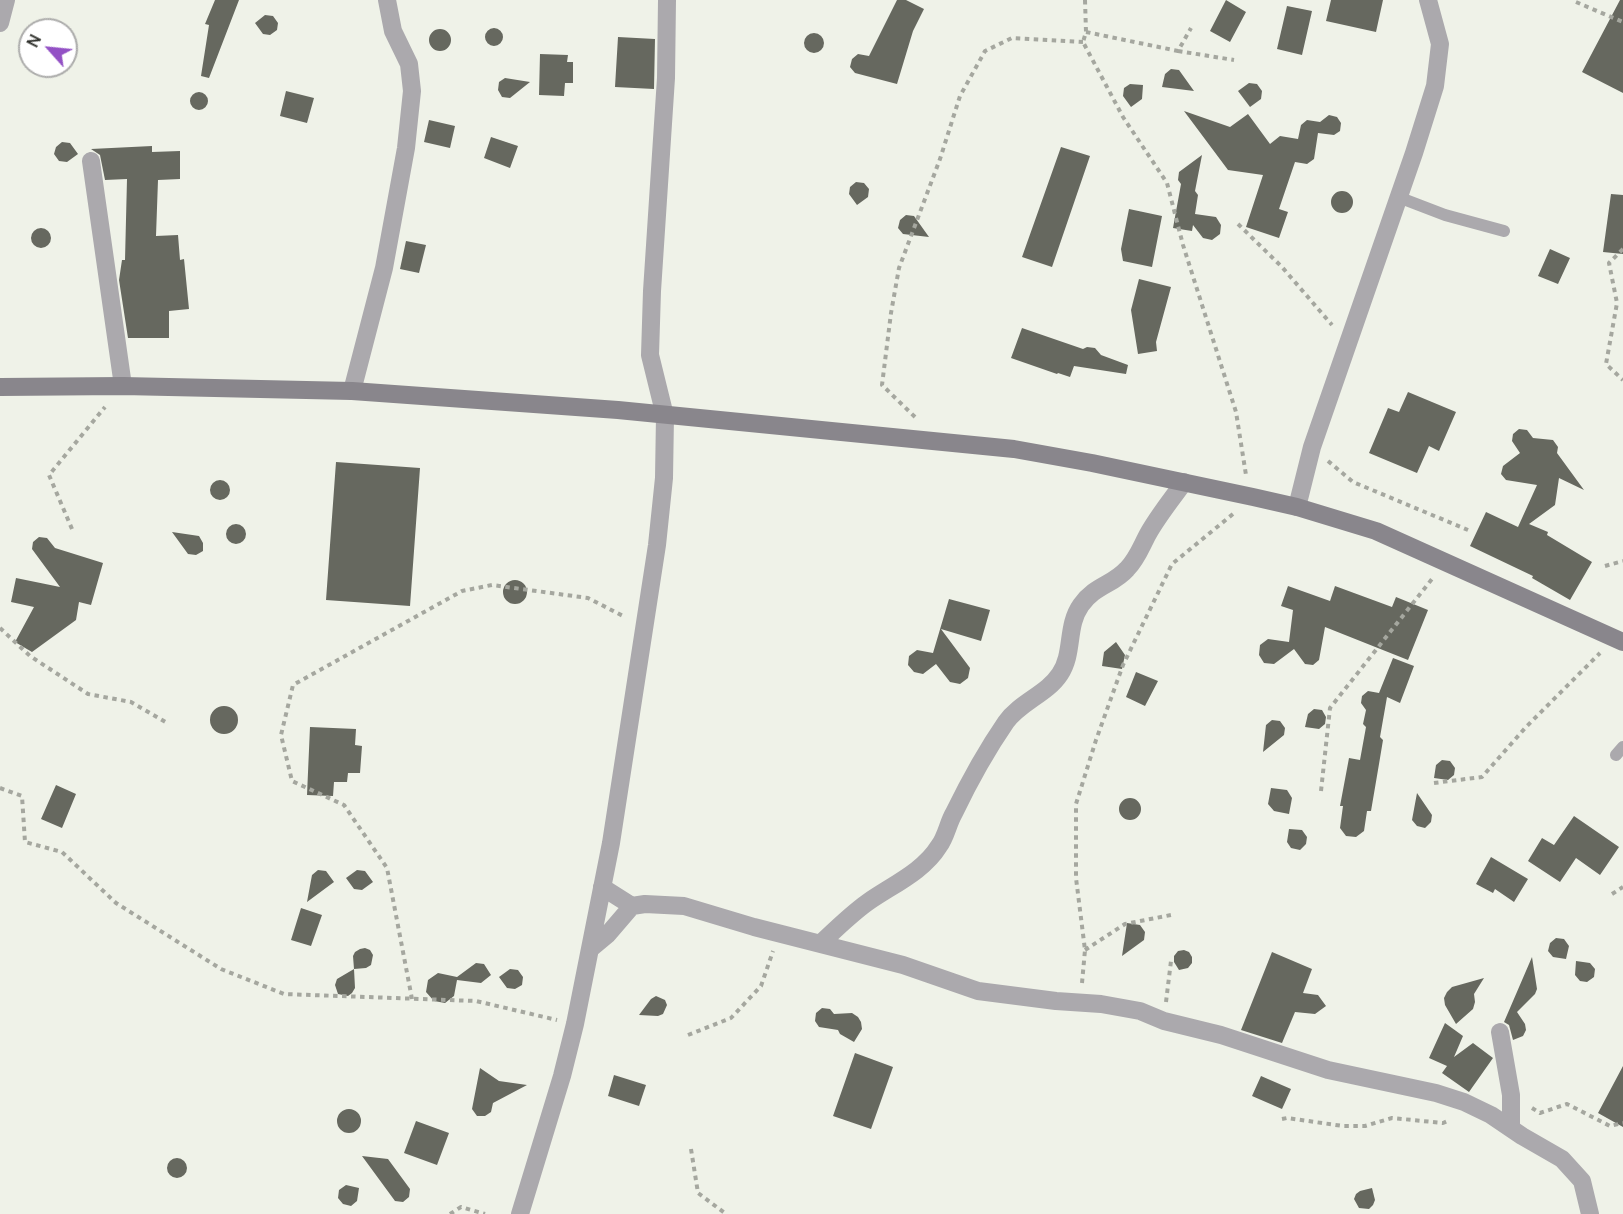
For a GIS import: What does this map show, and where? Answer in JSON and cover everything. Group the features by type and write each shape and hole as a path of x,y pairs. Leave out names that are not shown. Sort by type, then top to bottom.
{"street":[{"path":"0,23 6,0"},
{"path":"352,391 386,258 406,148 412,91 410,64 393,32 387,0"},
{"path":"520,1214 562,1076 575,1024 602,887 631,718 657,545 664,478 665,416 650,355 666,78 667,0"},
{"path":"1297,507 1312,447 1435,86 1440,44 1428,0"},
{"path":"91,161 123,386"},
{"path":"0,387 123,386 352,391 556,405 1014,449 1253,497 1297,507 1376,531 1619,640"},
{"path":"819,944 867,903 915,871 940,845 963,794 1006,722 1017,710 1050,686 1060,675 1066,663 1069,632 1079,608 1098,587 1126,571 1184,482"},
{"path":"602,887 632,906"},
{"path":"590,949 608,934 632,906 645,903 684,906 903,965 978,991 1140,1011 1164,1021 1221,1035 1328,1070 1436,1093 1481,1110 1562,1159 1582,1181 1590,1214"},
{"path":"1500,1032 1511,1095 1511,1128"}],"lane":[{"path":"1398,197 1445,215 1504,231"}],"path":[{"path":"1080,1002 1085,950 1076,878 1077,804 1096,740 1123,665 1172,564 1253,497 1244,466 1236,412 1208,317 1183,245 1167,183 1123,117 1083,42 1086,32 1084,0"},
{"path":"1576,2 1623,21"},
{"path":"1178,51 1191,28"},
{"path":"1086,32 1234,60"},
{"path":"938,440 882,385 899,268 940,159 960,96 985,51 1012,38 1083,42"},
{"path":"1238,224 1282,267 1348,344"},
{"path":"1623,249 1609,263 1617,303 1606,364 1623,380"},
{"path":"72,529 49,475 123,386"},
{"path":"1312,447 1353,482 1468,530"},
{"path":"1605,566 1623,561"},
{"path":"1321,791 1330,708 1445,562"},
{"path":"412,999 387,868 344,805 292,781 281,735 293,685 462,591 492,585 588,598 643,627"},
{"path":"0,628 30,656 88,694 131,702 169,724"},
{"path":"1434,783 1482,777 1526,727 1619,640"},
{"path":"0,788 22,796 24,842 62,852 116,903 221,969 284,994 476,1001 575,1024"},
{"path":"1612,894 1623,887"},
{"path":"1085,950 1125,924 1171,915"},
{"path":"688,1035 731,1018 762,986 779,933"},
{"path":"1164,1021 1171,961"},
{"path":"1540,1113 1567,1104 1610,1126 1623,1123"},
{"path":"1282,1119 1343,1126 1365,1126 1392,1118 1443,1123 1481,1110"},
{"path":"691,1149 698,1193 726,1214"},
{"path":"450,1214 461,1207 485,1214"}],"building":[{"path":"215,0 239,0 209,78 201,76 209,25 205,24"},
{"path":"897,0 906,0 924,9 913,31 897,84 855,73 850,67 852,59 858,54 869,56"},
{"path":"1226,0 1246,12 1230,42 1210,31"},
{"path":"1331,0 1383,0 1376,32 1326,21"},
{"path":"1620,0 1623,0 1623,93 1582,72"},
{"path":"1287,6 1312,11 1302,55 1277,49"},
{"path":"265,15 273,16 278,23 277,30 270,35 263,34 255,23"},
{"path":"490,28 498,28 503,33 501,44 490,46 485,41 485,33"},
{"path":"436,29 444,29 451,36 451,44 444,51 436,51 429,44 429,36"},
{"path":"814,33 821,36 824,43 821,50 814,53 807,50 804,43 807,36"},
{"path":"618,37 655,39 654,89 615,87"},
{"path":"540,54 568,55 567,62 573,62 573,83 565,83 564,96 539,95"},
{"path":"1171,69 1179,70 1194,91 1162,87 1165,74"},
{"path":"505,78 530,82 510,98 502,97 498,90 499,82"},
{"path":"1249,83 1257,84 1262,91 1261,99 1250,107 1238,91"},
{"path":"1130,84 1143,85 1142,99 1131,107 1123,96 1124,88"},
{"path":"286,91 314,98 307,123 280,116"},
{"path":"195,92 203,92 208,97 206,108 195,110 190,105 190,97"},
{"path":"1184,111 1230,127 1248,114 1270,144 1280,136 1298,139 1301,125 1307,120 1320,122 1329,115 1337,117 1341,123 1340,131 1334,135 1318,133 1314,159 1307,164 1295,162 1279,209 1288,212 1279,238 1246,227 1263,175 1228,170"},
{"path":"429,120 455,126 450,148 424,142"},
{"path":"491,137 518,146 510,168 484,158"},
{"path":"62,142 70,143 78,154 67,162 59,161 54,154 56,147"},
{"path":"152,146 152,152 180,151 180,179 158,180 156,236 178,235 180,260 184,259 189,309 169,311 169,338 128,338 119,280 122,260 125,260 127,179 105,180 100,155 91,149"},
{"path":"1061,147 1090,156 1052,267 1022,257"},
{"path":"1202,155 1195,191 1198,195 1195,214 1216,217 1221,225 1220,234 1212,240 1203,238 1193,225 1192,231 1173,228 1181,184 1178,180 1179,172"},
{"path":"856,182 864,183 869,189 868,197 857,205 849,194 850,187"},
{"path":"1342,191 1350,194 1353,202 1350,210 1342,213 1334,210 1331,202 1334,194"},
{"path":"1611,194 1623,195 1623,254 1603,252"},
{"path":"1129,209 1162,216 1152,267 1123,261 1121,249"},
{"path":"906,215 914,216 929,237 903,234 898,228 900,220"},
{"path":"41,228 48,231 51,238 48,245 41,248 34,245 31,238 34,231"},
{"path":"406,241 426,245 419,273 400,269"},
{"path":"1550,249 1570,258 1558,284 1538,276"},
{"path":"1139,279 1171,287 1156,342 1157,351 1138,354 1131,310"},
{"path":"1022,328 1083,349 1095,348 1101,355 1128,365 1126,374 1074,366 1070,377 1011,358"},
{"path":"1408,392 1456,412 1439,451 1429,446 1417,473 1369,453 1388,408 1399,412"},
{"path":"1519,429 1527,430 1533,438 1553,440 1558,447 1557,453 1584,490 1559,478 1555,505 1529,524 1548,532 1547,535 1592,562 1570,600 1532,578 1533,576 1470,546 1486,512 1518,527 1537,485 1506,480 1501,474 1503,466 1520,453 1512,441 1513,434"},
{"path":"336,462 420,468 410,606 326,600"},
{"path":"220,480 227,483 230,490 227,497 220,500 213,497 210,490 213,483"},
{"path":"236,524 243,527 246,534 243,541 236,544 229,541 226,534 229,527"},
{"path":"172,532 199,536 203,543 203,551 196,555 188,554"},
{"path":"39,537 47,538 55,548 103,563 91,605 79,602 76,620 32,652 15,642 34,607 11,602 16,578 60,587 32,549 33,542"},
{"path":"515,580 520,581 526,587 526,597 520,603 515,604 510,603 504,597 503,592 504,587 510,581"},
{"path":"1288,586 1330,601 1335,586 1392,607 1396,597 1428,610 1408,660 1325,627 1319,660 1313,665 1305,664 1294,649 1274,664 1264,663 1259,655 1260,645 1268,639 1289,642 1293,610 1281,606"},
{"path":"949,599 990,610 981,641 941,629 970,668 968,678 960,684 950,682 936,664 923,674 914,672 908,665 909,656 917,650 933,653"},
{"path":"1116,642 1125,655 1122,669 1102,666 1104,652"},
{"path":"1393,658 1414,666 1400,703 1387,697 1380,737 1383,740 1371,811 1367,811 1364,831 1356,837 1346,836 1340,828 1343,806 1340,806 1349,758 1360,760 1366,727 1363,724 1366,710 1361,703 1362,696 1368,691 1379,693"},
{"path":"1136,672 1158,681 1145,706 1126,697"},
{"path":"224,706 234,710 238,720 234,730 224,734 214,730 210,720 214,710"},
{"path":"1314,709 1322,710 1326,717 1325,724 1319,729 1305,727 1308,714"},
{"path":"1272,720 1280,721 1285,728 1284,735 1263,752 1266,725"},
{"path":"310,727 356,729 355,745 362,746 360,773 348,773 347,782 334,782 333,796 307,795"},
{"path":"1442,760 1450,761 1455,768 1454,775 1448,780 1434,778 1436,765"},
{"path":"56,785 76,794 62,828 41,819"},
{"path":"1271,788 1287,790 1292,798 1289,814 1274,811 1268,804"},
{"path":"1417,793 1432,815 1431,822 1425,828 1417,826 1412,820"},
{"path":"1130,798 1138,801 1141,809 1138,817 1130,820 1122,817 1119,809 1122,801"},
{"path":"1574,816 1619,847 1600,875 1576,858 1560,882 1528,861 1542,838 1554,845"},
{"path":"1289,829 1302,830 1307,837 1306,844 1300,850 1291,848 1287,842"},
{"path":"1491,857 1528,879 1514,902 1495,889 1493,893 1476,884"},
{"path":"318,870 326,871 334,882 307,902 312,875"},
{"path":"357,870 365,871 373,882 362,890 354,889 346,878"},
{"path":"301,908 322,915 311,946 291,940"},
{"path":"1127,923 1140,925 1145,932 1144,940 1122,956"},
{"path":"1556,938 1564,939 1569,946 1566,959 1553,957 1548,951 1550,943"},
{"path":"365,948 370,950 373,955 371,965 354,969 355,952"},
{"path":"1178,951 1189,952 1192,963 1188,968 1179,970 1174,962 1174,956"},
{"path":"1272,952 1312,969 1303,993 1318,995 1326,1006 1315,1014 1295,1012 1282,1043 1241,1030"},
{"path":"1532,957 1537,989 1517,1012 1526,1030 1523,1036 1513,1040 1509,1025 1504,1022"},
{"path":"1576,961 1590,963 1595,969 1594,977 1587,982 1580,981 1575,975"},
{"path":"476,963 484,964 491,975 481,983 457,980 454,996 445,1003 434,1001 426,992 428,980 438,973 457,977"},
{"path":"354,969 355,988 352,993 348,996 338,994 335,985 337,979"},
{"path":"510,969 518,970 523,977 522,985 515,989 507,988 499,977"},
{"path":"1484,978 1474,994 1473,1009 1456,1024 1445,1005 1444,998 1447,992 1452,987"},
{"path":"656,996 665,1000 667,1005 663,1014 639,1015 651,999"},
{"path":"822,1008 830,1009 834,1014 852,1013 858,1017 862,1029 854,1042 840,1034 838,1030 819,1027 815,1021 816,1013"},
{"path":"1445,1023 1463,1036 1454,1057 1473,1043 1493,1058 1469,1092 1442,1073 1447,1066 1429,1058"},
{"path":"855,1053 893,1067 871,1129 833,1116"},
{"path":"1623,1066 1623,1127 1598,1113"},
{"path":"480,1068 499,1081 527,1085 493,1103 491,1112 485,1116 477,1116 472,1109"},
{"path":"614,1075 646,1085 639,1106 608,1096"},
{"path":"1261,1076 1291,1089 1282,1109 1252,1096"},
{"path":"349,1109 358,1112 361,1121 358,1130 349,1133 340,1130 337,1121 340,1112"},
{"path":"416,1121 449,1133 437,1165 404,1153"},
{"path":"362,1156 388,1159 410,1189 409,1197 403,1202 395,1201"},
{"path":"177,1158 184,1161 187,1168 184,1175 177,1178 170,1175 167,1168 170,1161"},
{"path":"346,1185 359,1188 357,1201 351,1206 343,1204 338,1198 339,1190"},
{"path":"1372,1188 1375,1200 1373,1205 1369,1209 1359,1208 1354,1199 1356,1194"}]}
